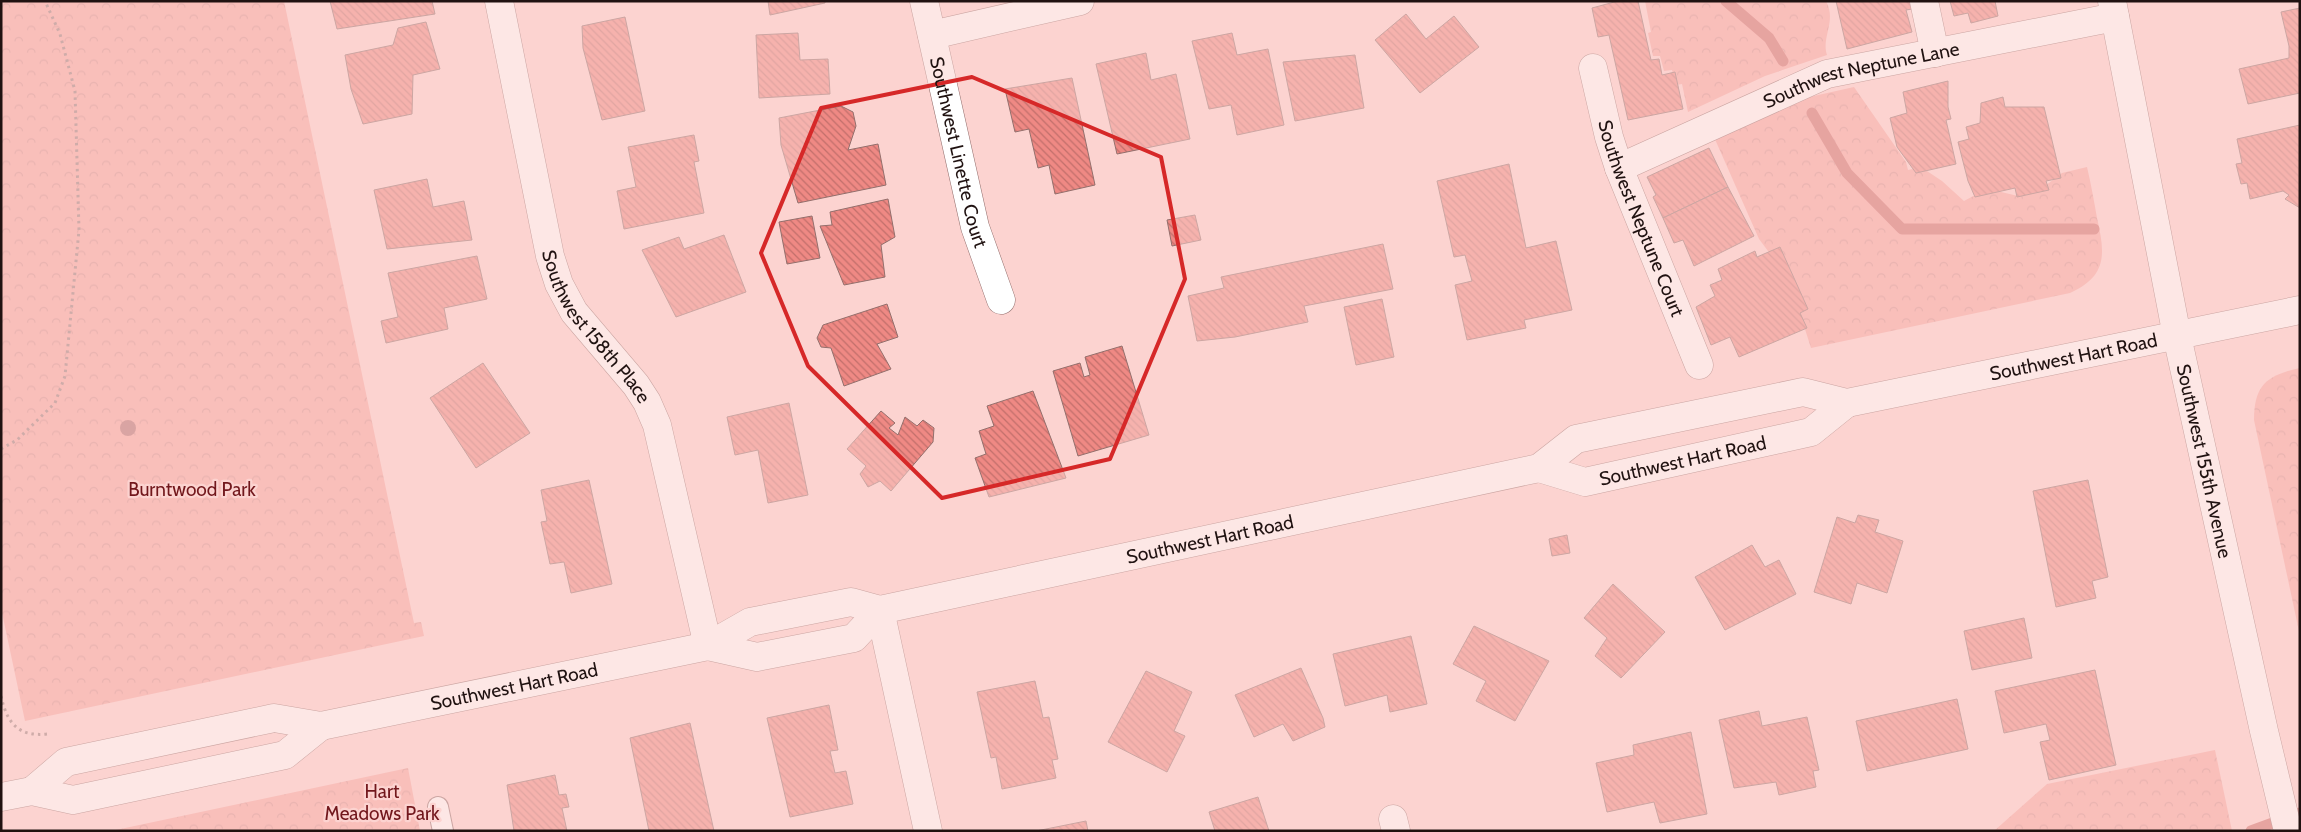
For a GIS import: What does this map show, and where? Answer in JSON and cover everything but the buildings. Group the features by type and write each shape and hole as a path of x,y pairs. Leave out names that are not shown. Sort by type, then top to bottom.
{"main road":[{"name":"Southwest 158th Place","path":"499,1 550,256 559,284 574,312 636,385 647,402 657,425 708,646"},
{"name":"Southwest Linette Court","path":"924,1 976,227 1001,300"},
{"path":"932,35 1080,1"},
{"path":"1924,1 1935,53"},
{"name":"Southwest Neptune Lane","path":"1619,168 1827,74 1935,53 2113,9"},
{"name":"Southwest 155th Avenue","path":"2113,9 2177,336 2264,731 2288,831"},
{"name":"Southwest Neptune Court","path":"1593,68 1609,137 1619,168 1699,365"},
{"name":"Southwest Hart Road","path":"32,791 66,762 274,718 321,726 708,646 750,622 851,602 880,610 1539,468 1576,439 1802,392 1848,403 2300,310"},
{"name":"Southwest Hart Road","path":"1539,468 1585,482 1811,432 1848,403"},
{"name":"Southwest Hart Road","path":"708,646 756,657 854,638 880,610"},
{"path":"880,610 928,831"},
{"name":"Southwest Hart Road","path":"1,797 32,791 73,800 276,757 285,755 321,726"}],"lane":[{"path":"438,807 444,831"}],"path":[{"path":"1,449 17,440 55,403 65,376 80,230 75,91 60,34 45,1"},
{"path":"1,696 5,711 14,726 34,735 49,734"}],"highlighted area":[{"path":"972,77 1161,157 1185,279 1110,459 942,498 808,366 761,253 821,108"}],"green space":[{"name":"Burntwood Park","path":"1,1 284,1 414,623 421,622 424,636 25,721 1,608"},
{"path":"1645,1 1826,1 1830,15 1826,42 1827,55 1765,76 1688,112 1682,84 1676,85 1672,70 1664,71 1660,56 1653,56 1648,33 1651,32"},
{"path":"1854,87 1906,162 1908,170 1921,167 1942,181 1964,201 1977,194 1997,191 2018,196 2041,189 2062,173 2087,167 2102,242 2101,262 2091,279 2070,293 1811,348 1789,279 1759,239 1714,137 1787,102"},
{"path":"2300,368 2300,636 2254,420 2257,398 2265,384 2279,374"},
{"path":"2215,750 2232,831 1994,831 2047,784"},
{"name":"Hart Meadows Park","path":"408,768 420,831 111,831"}],"waterway":[{"path":"1726,1 1769,38 1783,61"},
{"path":"1812,113 1847,173 1902,229 2094,229"},
{"path":"2251,831 2300,813"}]}
